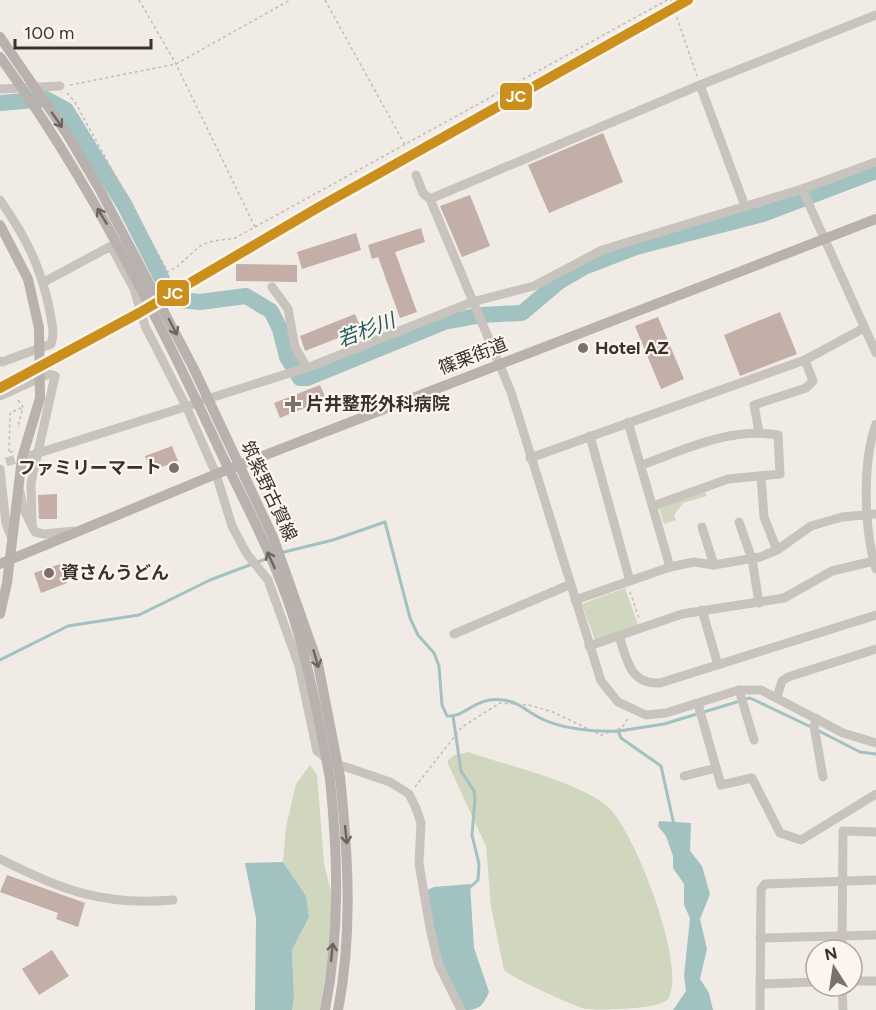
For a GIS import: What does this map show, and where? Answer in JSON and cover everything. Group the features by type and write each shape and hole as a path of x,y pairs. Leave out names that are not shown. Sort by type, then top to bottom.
{"main road":[{"name":"筑紫野古賀線","path":"0,37 67,134 111,209 194,369 273,537 318,664 329,712 335,778 337,849 337,899 326,1010"},
{"name":"筑紫野古賀線","path":"0,57 57,141 128,260 184,372 273,563 293,617 308,666 335,778 348,849 346,952 338,1010"},
{"name":"篠栗街道","path":"5,562 216,474 876,219"},
{"path":"0,225 14,246 28,279 39,328 40,398 23,452 12,538 5,562 7,583 0,614"}],"street":[{"path":"430,199 700,85 876,15"},
{"path":"700,85 745,206"},
{"path":"0,89 60,86"},
{"path":"34,455 307,368 472,302 534,286 575,261 602,250 802,189 876,162"},
{"path":"416,174 423,193 430,199 500,364 601,681 618,702 646,715 666,713 739,690 761,690 843,733 876,743"},
{"path":"802,189 876,352"},
{"path":"0,200 31,246 44,282 54,335 51,344 0,361"},
{"path":"44,282 111,246 134,289 145,326 186,406 216,474 232,526 247,554 268,580 299,666 317,751 331,762 390,782 409,794 422,824 419,864 438,963 461,1010"},
{"path":"272,287 288,309 295,347 307,368"},
{"path":"530,458 805,360 864,328"},
{"path":"759,432 754,405 806,387 813,381 805,360"},
{"path":"0,396 49,374 55,376 34,455 31,483 32,526"},
{"path":"628,422 670,567"},
{"path":"589,646 682,614 784,598 832,571 875,565 869,451 876,424"},
{"path":"642,465 735,434 759,432 777,435 780,474 728,479 653,506"},
{"path":"590,436 628,582"},
{"path":"2,465 6,524 12,538"},
{"path":"761,476 764,518 777,550"},
{"path":"18,484 23,508 35,532 44,534 85,529"},
{"path":"575,600 670,567 694,562 714,565 752,559 777,550 811,526 842,517 871,515"},
{"path":"739,522 752,559 759,603"},
{"path":"702,527 714,565"},
{"path":"454,634 569,585"},
{"path":"702,610 718,665"},
{"path":"619,636 630,670 644,682 660,683 876,615"},
{"path":"777,697 782,681 788,676 876,649"},
{"path":"739,690 754,740"},
{"path":"698,704 720,785 753,778 780,833 801,840 876,794"},
{"path":"818,719 814,726 823,777"},
{"path":"684,776 716,768"},
{"path":"841,936 842,815"},
{"path":"843,831 876,832"},
{"path":"0,859 77,892 109,901 140,903 173,900"},
{"path":"760,1010 761,889 765,884 876,880"},
{"path":"760,938 876,935"},
{"path":"760,984 804,982"}],"path":[{"path":"139,0 176,64 255,228"},
{"path":"60,86 176,64 290,0"},
{"path":"325,0 405,146"},
{"path":"60,86 75,102 168,272 177,268 201,246 210,242 235,238 255,228 667,0"},
{"path":"671,0 700,85"},
{"path":"16,444 9,453 10,413 22,407 18,426"},
{"path":"628,582 642,628"},
{"path":"409,794 462,728 500,703 529,705 553,712 601,735 622,728 633,710"}],"green space":[{"path":"704,490 707,496 683,503 674,515 676,520 664,524 659,507"},
{"path":"625,588 638,625 595,640 582,604"},
{"path":"468,752 560,782 594,797 607,806 631,841 665,930 671,959 672,982 668,999 662,1003 642,1007 585,1009 531,985 504,970 491,907 486,846 448,764 448,760 454,755"},
{"path":"310,765 317,775 324,864 335,907 320,1010 292,1010 294,998 292,950 309,917 306,896 283,862 286,827 296,784"}],"water":[{"path":"659,821 691,823 690,851 702,866 710,894 700,919 707,949 700,979 709,993 713,1010 673,1010 686,991 684,976 690,918 684,905 684,884 673,868 673,856 666,836 658,826"},
{"path":"283,862 306,896 309,917 292,950 294,998 292,1010 255,1010 256,918 245,863"},
{"path":"470,884 474,948 489,992 480,1006 465,1010 443,967 425,891 434,887"}],"building":[{"path":"603,133 623,182 549,213 528,165"},
{"path":"470,195 490,246 462,257 440,206"},
{"path":"421,228 425,242 395,252 417,312 400,318 378,257 372,259 368,245"},
{"path":"356,233 361,250 302,269 297,252"},
{"path":"236,264 297,265 297,282 236,281"},
{"path":"780,312 797,354 740,376 724,335"},
{"path":"355,314 361,329 305,351 300,336"},
{"path":"658,317 684,379 661,389 635,326"},
{"path":"320,385 326,399 280,418 274,403"},
{"path":"172,446 178,461 151,471 145,456"},
{"path":"57,494 57,519 39,519 38,495"},
{"path":"60,564 67,583 41,593 34,573"},
{"path":"7,875 85,903 78,927 56,919 58,913 0,892"},
{"path":"52,950 69,976 39,995 22,969"}],"waterway":[{"name":"若杉川","path":"0,103 46,99 66,110 124,204 164,283 180,300 200,302 246,296 271,311 280,329 287,357 300,378 307,378 444,322 482,315 522,313 560,281 584,267 636,247 763,214 876,171"},
{"path":"280,553 333,540 385,522 410,618 418,635 434,653 439,666 442,705 447,716 459,714 485,701 503,700 514,703 558,725 589,730 618,731 621,738 661,766 674,825"},
{"path":"0,660 68,626 139,615 210,580 268,558"},
{"path":"619,731 664,724 750,698 811,727"},
{"path":"453,716 461,771 474,791 475,799 472,835 479,864 478,880 468,889"},
{"path":"817,730 860,752 876,754"}],"tunnel":[{"path":"6,462 27,456"}],"transit line":[{"name":"JC","path":"0,388 139,313 319,207 688,0"}],"place":[{"name":"Hotel AZ","path":"583,348"},
{"name":"片井整形外科病院","path":"293,404"},
{"name":"ファミリーマート","path":"174,468"},
{"name":"資さんうどん","path":"49,573"}]}
